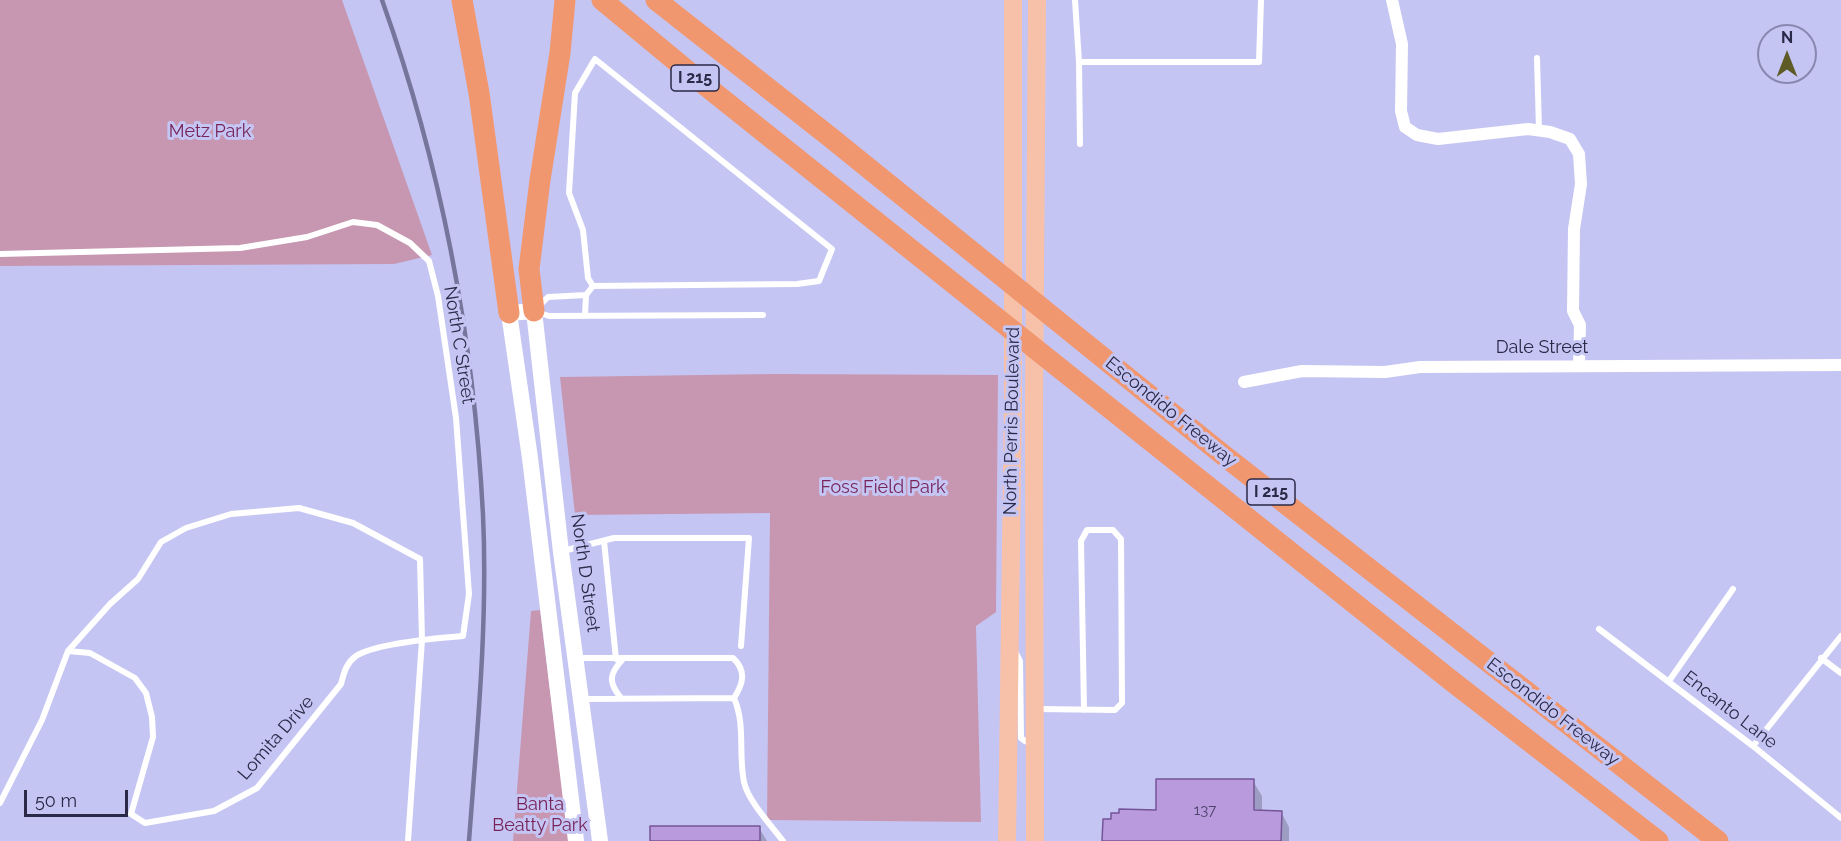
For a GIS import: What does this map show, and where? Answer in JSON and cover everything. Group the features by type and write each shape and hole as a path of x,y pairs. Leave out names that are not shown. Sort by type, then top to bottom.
{"highway":[{"path":"462,0 480,102 509,313"},
{"path":"534,311 529,269 560,52 565,0"},
{"name":"Escondido Freeway","path":"602,0 701,82 1453,682 1658,841"},
{"name":"Escondido Freeway","path":"656,0 830,137 1222,454 1718,841"}],"main road":[{"name":"North Perris Boulevard","path":"1007,841 1013,398 1013,0"},
{"name":"North Perris Boulevard","path":"1035,841 1034,411 1037,0"},
{"path":"534,311 509,313 530,458 576,841"},
{"name":"North D Street","path":"534,311 561,552 600,841"},
{"path":"541,556 561,552"}],"street":[{"path":"1392,0 1402,44 1401,111 1405,127 1417,135 1438,139 1528,129 1550,132 1570,139 1579,154 1581,184 1574,229 1573,310 1580,325 1579,366"},
{"name":"Dale Street","path":"1244,382 1302,371 1385,372 1420,367 1841,365"}],"lane":[{"path":"1076,0 1080,144"},
{"path":"1079,62 1259,62 1261,0"},
{"path":"596,58 832,249 819,281 797,284 593,286 588,278 583,230 569,193 575,93 596,58"},
{"path":"1537,58 1539,131"},
{"name":"North C Street","path":"0,254 240,248 307,237 353,222 377,225 410,243 429,261 438,296 456,418 469,594 463,636 422,640"},
{"path":"585,315 586,295 593,286"},
{"path":"586,295 548,297 534,311 549,316 763,315"},
{"path":"0,802 42,720 68,651 110,604 138,579 161,542 186,528 231,514 299,508 353,523 420,559 422,640 408,841"},
{"path":"1034,709 1084,710 1115,710 1122,703 1121,539 1113,530 1087,530 1081,540 1084,710"},
{"path":"561,552 614,538 749,538 741,646"},
{"path":"604,541 619,659 612,679 614,689 621,698"},
{"path":"1669,681 1733,589"},
{"name":"Encanto Lane","path":"1599,629 1753,746 1841,818"},
{"path":"1753,746 1821,658 1841,636"},
{"name":"Lomita Drive","path":"68,651 90,653 135,678 146,693 153,737 131,814 145,823 213,811 257,788 341,684 347,666 355,657 366,651 422,640"},
{"path":"1009,640 1020,661 1022,738 1034,743"},
{"path":"577,658 733,658 740,665 742,675 740,688 734,698"},
{"path":"1821,658 1841,673"},
{"path":"581,699 734,698"},
{"path":"734,698 740,713 744,783 755,803 783,841"}],"green space":[{"name":"Metz Park","path":"0,0 342,0 432,255 394,264 0,266"},
{"name":"Foss Field Park","path":"772,374 998,375 996,612 976,626 981,822 767,820 770,513 575,515 560,377"},
{"name":"Banta Beatty Park","path":"540,610 569,841 513,841 531,611"}],"building":[{"path":"1156,779 1254,779 1254,810 1282,811 1281,841 1102,841 1103,819 1111,819 1111,813 1119,813 1119,809 1156,810"},
{"path":"650,826 760,826 760,841 650,841"}],"railway":[{"path":"382,0 403,62 438,189 463,319 472,384 483,515 484,596 481,678 469,841"}]}
